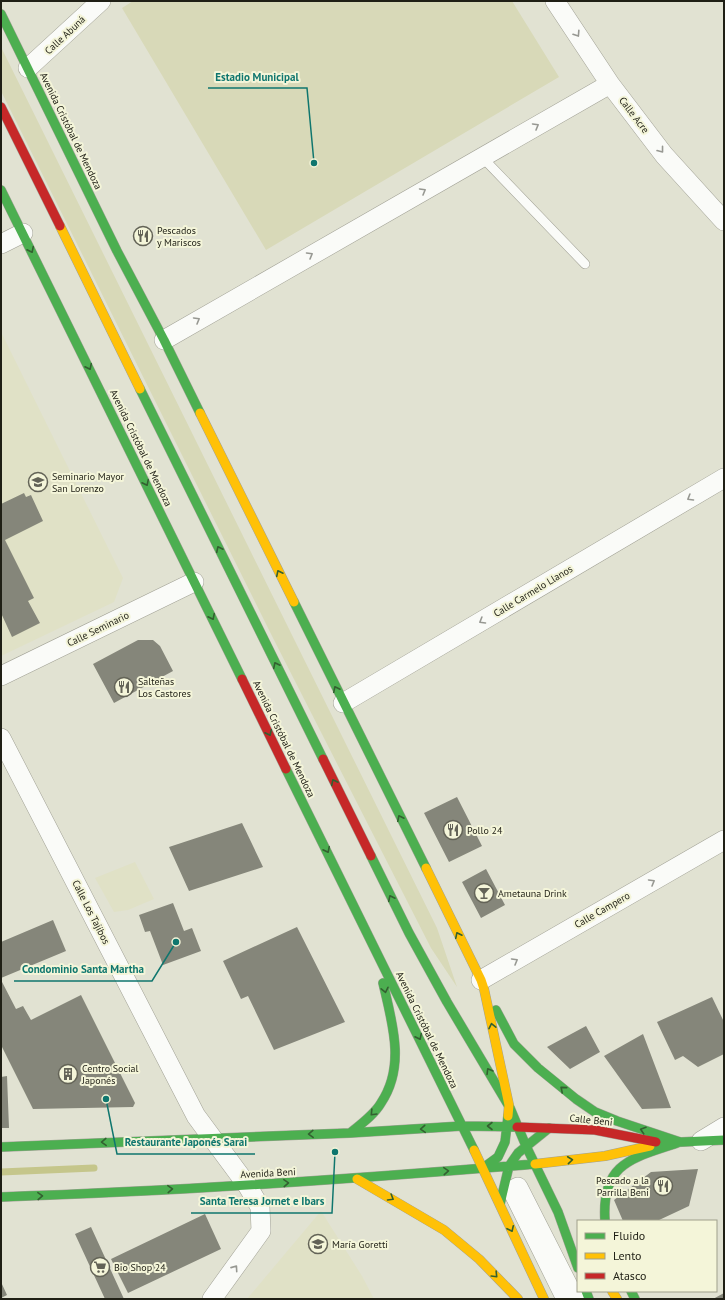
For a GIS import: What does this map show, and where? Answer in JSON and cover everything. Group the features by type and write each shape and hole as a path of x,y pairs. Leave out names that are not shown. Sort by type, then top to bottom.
{"main road":[{"name":"Avenida Cristóbal de Mendoza","path":"1,14 117,251 164,340 483,985 508,1105"},
{"name":"Avenida Cristóbal de Mendoza","path":"1,107 408,933 446,1002 508,1105 558,1212 577,1265"},
{"name":"Avenida Cristóbal de Mendoza","path":"1,190 483,1168 544,1299"},
{"path":"350,1133 372,1114 382,1102 393,1078 396,1062 396,1043 377,952"},
{"path":"483,985 514,1044 538,1068 576,1099 595,1112 680,1142"},
{"path":"483,1168 498,1157 505,1142 508,1105"},
{"path":"1,1147 350,1133 462,1126 518,1127"},
{"name":"Calle Beni","path":"518,1127 600,1131 661,1143"},
{"path":"500,1204 509,1166 518,1153 550,1128"},
{"name":"Calle Beni","path":"535,1164 614,1155 661,1143 724,1140"},
{"path":"604,1220 604,1202 614,1173 621,1166 631,1160 680,1142"},
{"name":"Avenida Beni","path":"1,1197 113,1193 247,1185 535,1164"},
{"path":"357,1178 444,1230 479,1259 518,1299"},
{"name":"Avenida Cristóbal de Mendoza","path":"558,1212 577,1240"}],"street":[{"name":"Calle Abuná","path":"28,68 101,1"},
{"name":"Calle Acre","path":"555,1 610,84 664,155 724,221"},
{"path":"164,340 610,84"},
{"path":"1,244 23,233"},
{"name":"Calle Carmelo Llanos","path":"343,703 724,478"},
{"name":"Calle Seminario","path":"1,676 194,582"},
{"name":"Calle Los Tajibos","path":"1,738 196,1116 247,1185 260,1207 261,1231 212,1299"},
{"name":"Calle Campero","path":"483,985 724,840"},
{"path":"701,1141 724,1127"},
{"path":"566,1299 512,1190 518,1187 575,1299"}],"lane":[{"path":"482,157 586,264"}],"shaded area":[{"path":"133,1 512,1 559,77 266,250 122,8"},
{"path":"1,47 437,928 457,987 431,948 272,636 1,91"},
{"name":"Seminario Mayor San Lorenzo","path":"1,332 123,578 114,602 1,656"},
{"path":"135,862 154,899 128,910 114,912 95,878"},
{"name":"María Goretti","path":"321,1211 362,1276 374,1299 247,1299"}],"building":[{"path":"24,493 26,497 31,495 43,521 5,540 34,598 28,601 40,623 12,637 1,613 1,504"},
{"name":"Salteñas Los Castores","path":"138,640 153,640 160,646 173,671 114,703 93,664"},
{"name":"Pollo 24","path":"457,797 482,846 449,862 424,813"},
{"path":"242,823 263,867 189,891 169,847"},
{"name":"Ametauna Drink","path":"486,869 505,905 481,918 462,882"},
{"path":"173,903 184,931 192,928 201,951 163,965 150,931 145,932 139,915"},
{"path":"53,920 66,951 1,978 1,942"},
{"path":"297,927 345,1022 274,1050 248,996 241,999 223,961"},
{"name":"Centro Social Japonés","path":"1,980 16,1009 23,1006 31,1020 81,995 135,1103 133,1107 33,1109 1,1045"},
{"path":"712,997 724,1022 724,1054 698,1067 683,1056 675,1060 657,1022"},
{"path":"586,1026 600,1052 570,1069 547,1047"},
{"path":"643,1034 671,1108 642,1109 604,1056"},
{"path":"7,1076 9,1128 1,1128 1,1077"},
{"name":"Pescado a la Parrilla Beni","path":"698,1169 689,1206 659,1220 623,1220 614,1200 651,1172"},
{"path":"205,1214 221,1249 128,1293 111,1259"},
{"name":"Bio Shop 24","path":"91,1227 124,1299 105,1299 75,1234"},
{"path":"1,1282 7,1295 1,1298"},
{"path":"724,1293 724,1299 713,1299"}],"waterway":[{"path":"1,1172 94,1168"}],"traffic: fast":[{"path":"1,14 117,251 164,340 200,413"},
{"path":"1,190 242,679"},
{"path":"140,389 323,759"},
{"path":"294,602 426,868"},
{"path":"286,769 474,1150"},
{"path":"371,856 409,933 447,1002 510,1108 526,1146 558,1212 577,1265"},
{"path":"350,1133 367,1119 381,1103 389,1089 393,1074 395,1044 383,983"},
{"path":"496,1010 514,1044 538,1068 576,1099 595,1112 680,1142"},
{"path":"483,1168 498,1157 505,1142 508,1116"},
{"path":"1,1147 350,1133 462,1126 517,1127"},
{"path":"500,1204 509,1166 518,1153 549,1128"},
{"path":"656,1142 724,1140"},
{"path":"605,1220 605,1201 609,1186 615,1174 624,1165 635,1158 680,1142"},
{"path":"1,1197 268,1184 535,1164"},
{"path":"586,1292 589,1299"},
{"path":"632,1292 635,1299"}],"traffic: slow":[{"path":"60,226 140,389"},
{"path":"200,413 294,602"},
{"path":"426,868 484,989 509,1105 508,1116"},
{"path":"535,1164 605,1156 650,1146"},
{"path":"474,1150 544,1299"},
{"path":"357,1179 444,1230 479,1259 518,1299"},
{"path":"613,1292 617,1299"}],"traffic: jam":[{"path":"1,107 60,226"},
{"path":"242,679 286,769"},
{"path":"323,759 371,856"},
{"path":"517,1127 595,1130 656,1142"}],"place":[{"name":"Estadio Municipal","path":"314,163"},
{"name":"Pescados y Mariscos","path":"143,236"},
{"name":"Seminario Mayor San Lorenzo","path":"38,482"},
{"name":"Salteñas Los Castores","path":"124,687"},
{"name":"Pollo 24","path":"453,830"},
{"name":"Ametauna Drink","path":"484,893"},
{"name":"Condominio Santa Martha","path":"176,942"},
{"name":"Centro Social Japonés","path":"68,1074"},
{"name":"Restaurante Japonés Sarai","path":"106,1099"},
{"name":"Santa Teresa Jornet e Ibars","path":"335,1152"},
{"name":"Pescado a la Parrilla Beni","path":"663,1186"},
{"name":"María Goretti","path":"318,1244"},
{"name":"Bio Shop 24","path":"100,1267"}]}
